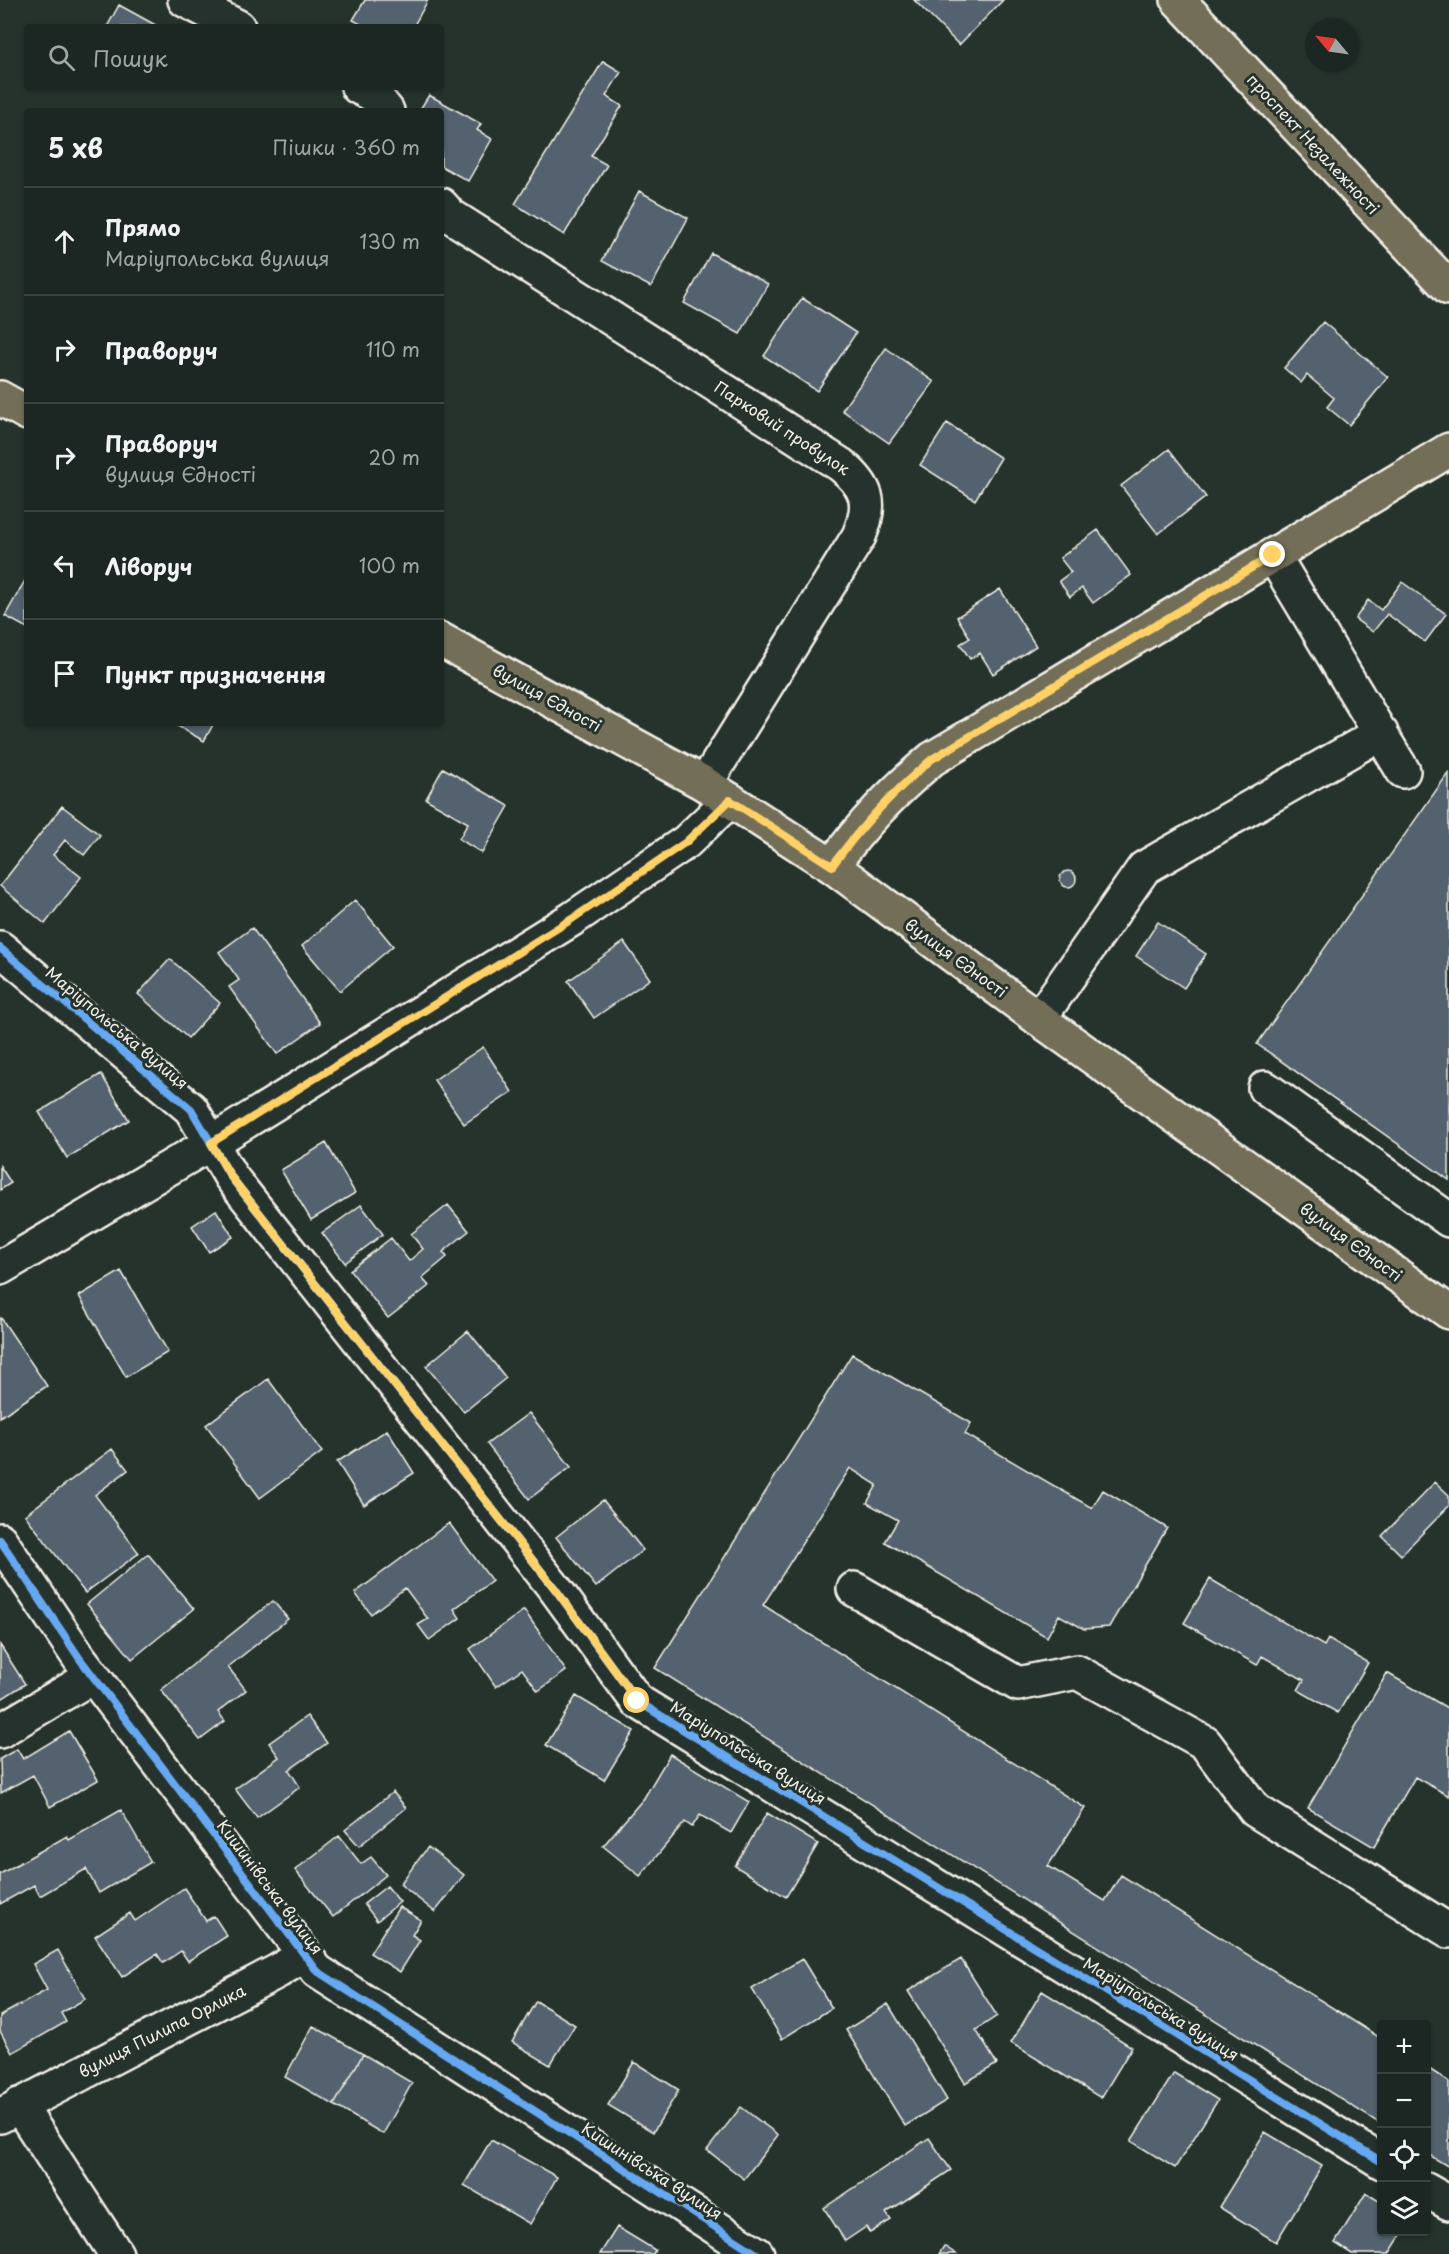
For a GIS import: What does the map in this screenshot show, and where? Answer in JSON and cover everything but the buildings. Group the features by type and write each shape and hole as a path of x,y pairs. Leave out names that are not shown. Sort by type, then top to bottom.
{"main road":[{"name":"проспект Незалежності","path":"1178,0 1449,288"},
{"path":"0,398 24,411"},
{"path":"832,866 869,818 895,790 932,759 1449,450"},
{"name":"вулиця Єдності","path":"444,642 717,792 832,866 1039,1019 1449,1312"}],"street":[{"path":"185,0 232,24"},
{"path":"364,90 374,95 385,108"},
{"name":"Парковий провулок","path":"444,208 451,216 841,465 857,478 867,496 867,517 859,536 717,792"},
{"path":"1273,555 1403,771"},
{"path":"1039,1019 1144,868 1381,733"},
{"path":"0,1268 211,1143 572,919 686,842 717,792"},
{"name":"Маріупольська вулиця","path":"0,948 191,1109 231,1177 556,1590 637,1701 1377,2159"},
{"path":"1265,1088 1449,1220"},
{"name":"Кишинівська вулиця","path":"0,1540 93,1676 304,1955 325,1977 758,2254"},
{"path":"854,1589 1018,1684 1077,1672 1205,1743 1255,1810 1449,1931"},
{"path":"0,1731 93,1676"},
{"name":"вулиця Пилипа Орлика","path":"116,2254 10,2110 278,1971 304,1955"},
{"path":"1431,2193 1449,2204"}],"cycle path":[{"path":"0,948 191,1109 231,1177 556,1590 637,1701 1377,2159"},
{"path":"0,1540 80,1659 317,1971 757,2254"}],"route":[{"path":"637,1701 556,1590 231,1177 211,1143 572,919 686,842 730,800 832,866 862,825 895,790 932,759 1273,555"}]}
